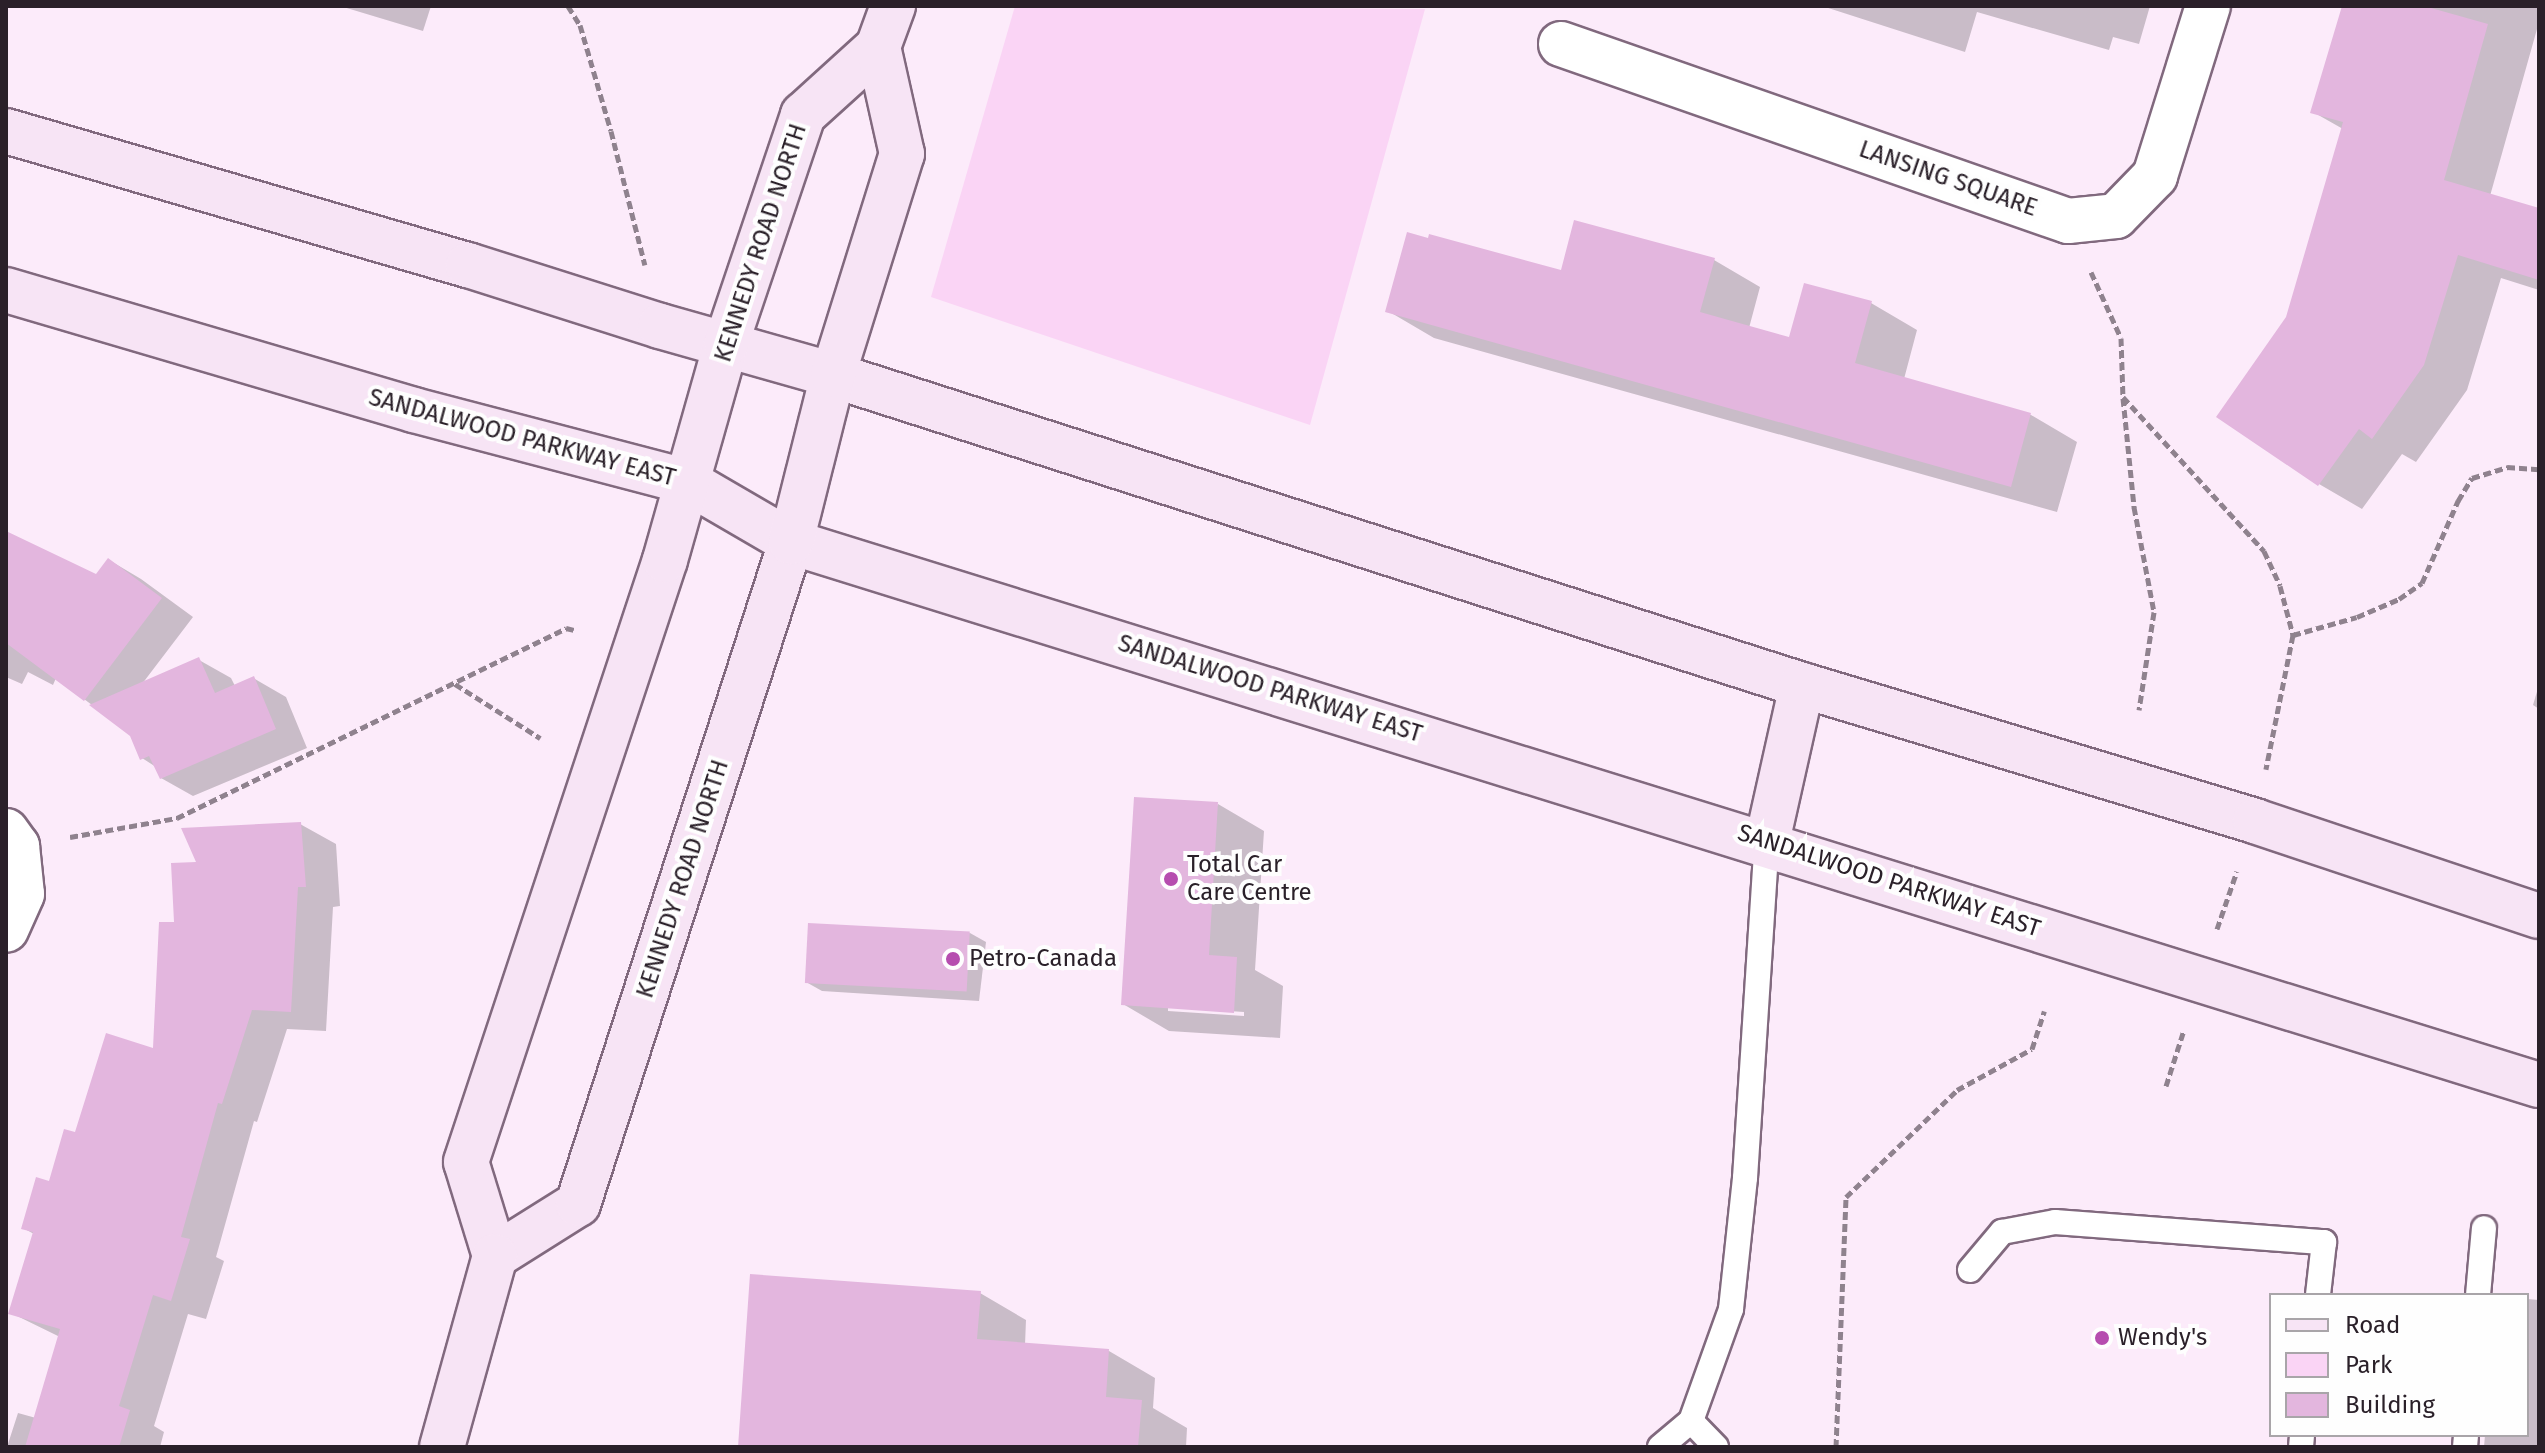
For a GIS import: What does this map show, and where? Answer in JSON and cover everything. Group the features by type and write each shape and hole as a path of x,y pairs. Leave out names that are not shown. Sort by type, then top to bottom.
{"main road":[{"path":"878,47 893,6"},
{"name":"KENNEDY ROAD NORTH","path":"878,47 902,154 833,375 791,542 578,1204 495,1256 466,1162 688,482 726,344 803,115 878,47"},
{"path":"6,131 833,375 1802,685 2255,821 2539,916"},
{"name":"SANDALWOOD PARKWAY EAST","path":"6,290 414,410 688,482 791,542 1767,842 2539,1085"},
{"path":"1767,842 1802,685"},
{"path":"442,1447 495,1256"}],"street":[{"name":"LANSING SQUARE","path":"1561,44 2068,221 2116,216 2155,176 2208,6"},
{"path":"6,930 22,894 12,839"}],"lane":[{"path":"1660,1447 1691,1421 1731,1309 1745,1178 1767,842"},
{"path":"1970,1270 2002,1232 2055,1222 2324,1242 2318,1293"},
{"path":"2478,1293 2484,1228"},
{"path":"1691,1421 1716,1447"}],"path":[{"path":"568,6 580,25 611,131 660,326"},
{"path":"2068,221 2121,338 2123,397 2134,507 2154,612 2139,710"},
{"path":"2123,397 2264,551 2280,586 2293,635 2255,821 2199,979 2166,1086"},
{"path":"2293,635 2357,617 2399,599 2422,583 2458,501 2472,478 2507,467 2539,469"},
{"path":"12,839 177,818 566,628 574,630"},
{"path":"454,683 540,738"},
{"path":"1836,1447 1846,1197 1957,1090 2032,1049 2044,1011"}],"green space":[{"path":"1015,6 1425,9 1310,425 931,297"}],"building":[{"path":"2342,6 2424,6 2488,24 2444,180 2539,208 2539,280 2458,255 2424,365 2372,439 2359,429 2318,486 2216,417 2286,317 2343,122 2310,113"},
{"path":"1574,220 1715,258 1700,312 1789,337 1804,283 1872,301 1855,363 2031,413 2011,487 1385,312 1407,232 1428,238 1429,234 1561,270"},
{"path":"6,531 96,574 108,558 162,598 84,701 6,643"},
{"path":"199,657 215,693 254,676 276,729 160,779 149,756 140,760 130,736 89,705"},
{"name":"Total Car Care Centre","path":"1134,797 1218,802 1209,955 1237,957 1234,1013 1121,1005"},
{"path":"301,822 306,887 298,887 291,1012 252,1010 222,1104 218,1103 181,1237 190,1239 171,1301 153,1295 119,1406 130,1410 119,1447 25,1447 60,1329 8,1314 33,1232 21,1229 36,1177 49,1181 64,1129 75,1132 106,1033 153,1048 159,922 174,922 171,863 196,862 181,828"},
{"path":"808,923 970,931 967,991 805,983"},
{"path":"750,1274 981,1291 977,1339 1109,1349 1106,1397 1142,1400 1138,1447 738,1447"}],"place":[{"name":"Total Car Care Centre","path":"1171,879"},
{"name":"Petro-Canada","path":"953,959"},
{"name":"Wendy's","path":"2102,1338"}]}
